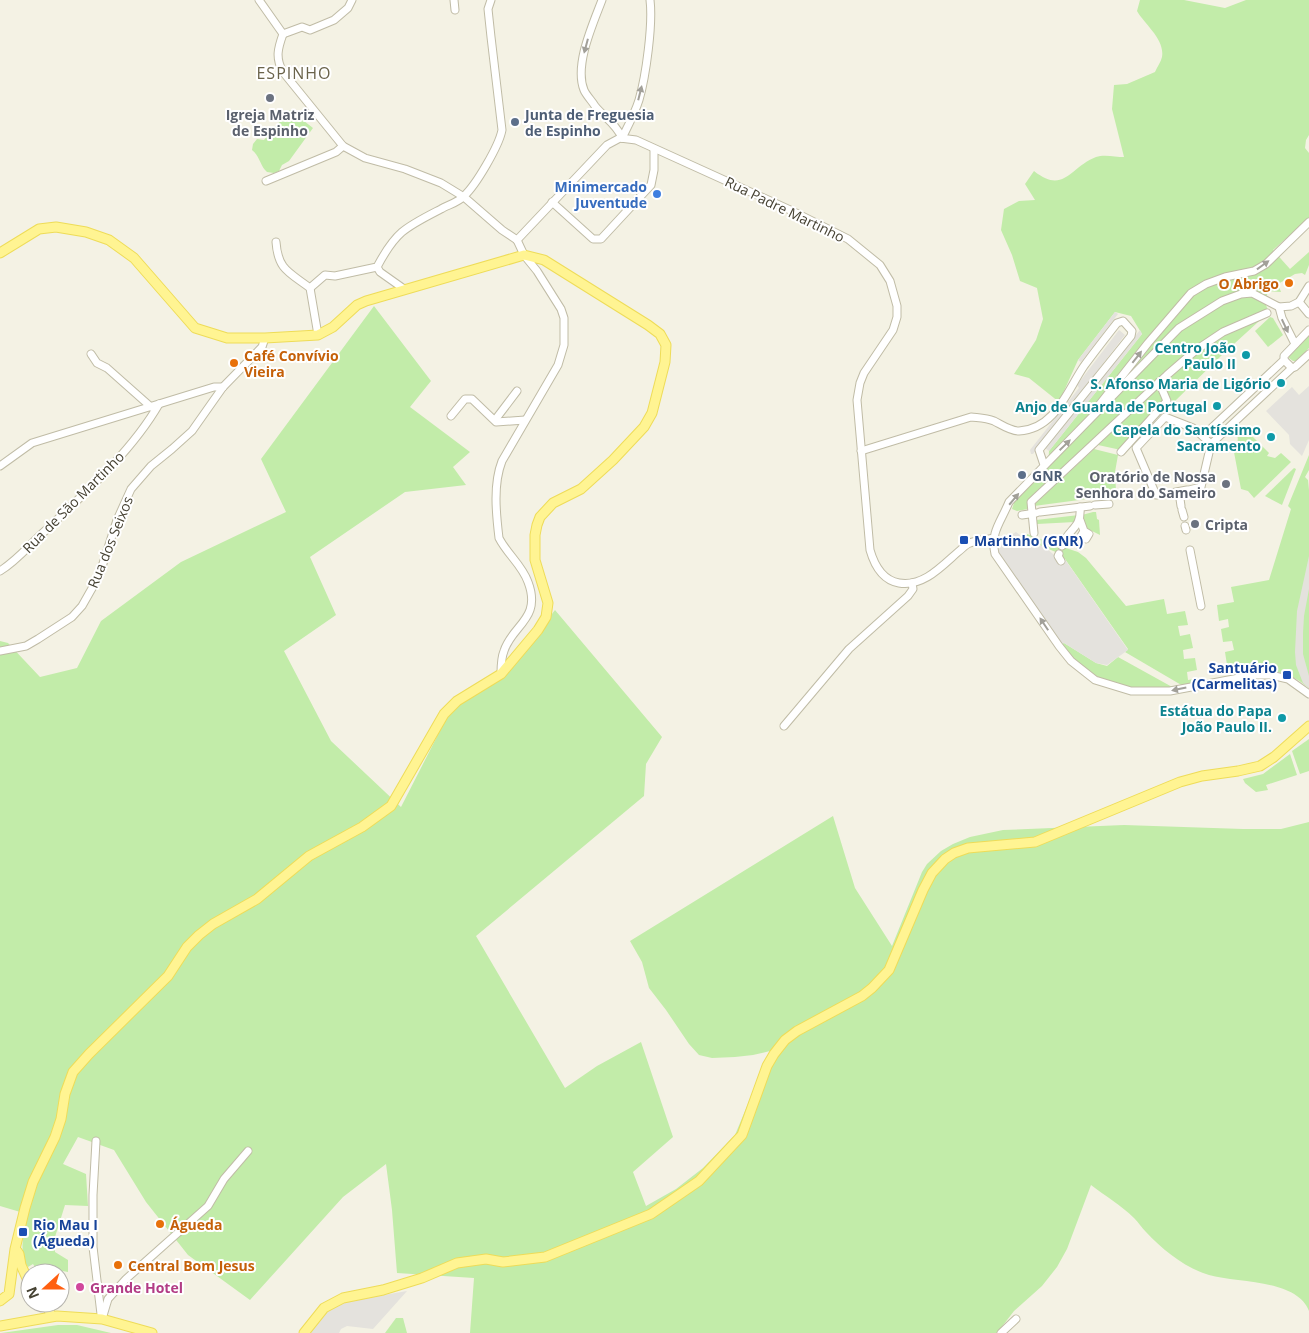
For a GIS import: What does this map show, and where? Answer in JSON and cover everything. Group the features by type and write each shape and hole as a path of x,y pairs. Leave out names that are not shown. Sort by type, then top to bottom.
{"main road":[{"path":"0,253 39,230 56,227 86,232 109,240 134,258 195,328 228,338 318,335 334,327 357,305 366,301 524,255 544,260 648,325 660,334 666,345 665,362 652,412 644,427 596,476 580,489 553,503 540,517 535,535 535,560 548,603 546,617 538,630 501,674 457,701 444,714 391,806 362,827 309,856 257,899 213,924 187,948 168,976 73,1072 65,1094 61,1119 55,1137 33,1182 15,1248 9,1294 0,1301"},
{"path":"304,1333 324,1308 343,1298 383,1290 422,1278 457,1263 486,1259 503,1262 544,1257 651,1214 699,1181 742,1135 767,1066 785,1040 862,996 889,970 923,890 932,873 945,859 954,853 968,848 1035,842 1180,782 1202,776 1260,766 1274,757 1309,726"},
{"path":"15,1248 19,1254 20,1263"},
{"path":"0,1326 51,1316 102,1319 152,1333"}],"street":[{"path":"259,0 283,34"},
{"path":"283,34 302,27 310,30 334,20 348,8 352,0"},
{"path":"454,0 455,10"},
{"path":"310,288 325,275 335,276 377,267 388,247 409,225 464,197 500,141 502,130 488,9 491,0"},
{"path":"602,0 588,40 582,64 582,79 584,91 600,112 619,130 622,138"},
{"path":"517,240 607,145 622,138 639,100 643,83 649,36 650,0"},
{"path":"283,34 278,48 278,62 283,72 343,146 365,158 441,183 464,197 502,230 517,240 524,255 537,271 561,309 564,318 562,355 502,461 496,483 499,538 522,570 531,590 530,612 504,650 501,674"},
{"name":"Rua Padre Martinho","path":"622,138 636,140 788,209 848,239 880,265 890,281 897,306 897,317 893,330 864,373 860,383 858,400 870,550 878,570 888,579 896,582 912,583"},
{"path":"266,181 336,152 343,146"},
{"path":"552,202 593,239 601,239 651,185 654,170 654,149"},
{"path":"1087,424 1094,412 1148,343 1191,293 1206,284 1225,277 1254,271 1266,264 1309,222"},
{"path":"276,242 277,256 283,268 310,288 318,335"},
{"path":"377,267 380,272 404,289"},
{"path":"1309,286 1299,302 1291,306 1279,307 1252,293 1241,294 1222,301 1179,328 1009,502 994,531 993,538 996,554 1059,646 1071,661 1095,680 1131,691 1170,691 1255,675 1270,675 1288,679 1309,694"},
{"path":"1299,302 1309,314"},
{"path":"1279,307 1282,318 1295,344"},
{"path":"1034,533 1037,513 1031,502 1159,382 1196,350 1223,332 1268,313"},
{"path":"861,451 971,417 992,421 1017,431 1037,425 1047,420 1056,412 1085,365 1117,323 1122,321 1126,323 1132,331 1131,336 1039,450 1044,465"},
{"path":"1198,432 1284,360 1284,356 1309,330"},
{"path":"0,466 32,443 214,387 223,387 262,347 265,338"},
{"path":"91,354 97,363 107,368 151,406"},
{"path":"1211,444 1198,432 1165,417 1136,448 1156,495 1201,487 1211,444 1309,354"},
{"path":"1284,360 1292,368"},
{"path":"1121,452 1167,401 1159,382"},
{"name":"Rua dos Seixos","path":"0,651 26,646 38,640 72,617 82,606 99,576 117,520 132,489 151,466 192,431 223,387"},
{"path":"495,420 517,391"},
{"path":"451,416 465,400 472,399 496,422 525,420"},
{"name":"Rua de São Martinho","path":"0,571 15,561 101,477 149,422 159,404"},
{"path":"1184,519 1185,491"},
{"path":"1022,515 1109,504"},
{"path":"1080,507 1080,520 1084,531"},
{"path":"1062,546 1064,540 1080,520"},
{"path":"784,726 849,649 908,596 913,589 912,583 920,582 929,576 970,543 993,538"},
{"path":"1190,550 1201,606"},
{"path":"96,1141 93,1247 102,1319"},
{"path":"102,1319 108,1299 126,1279 208,1206 224,1180 248,1150"},
{"path":"1001,1333 1016,1319"}],"green space":[{"path":"1140,0 1184,0 1225,8 1246,0 1309,0 1309,135 1305,148 1309,153 1309,218 1273,250 1290,269 1309,252 1309,265 1305,275 1302,273 1295,274 1278,284 1281,292 1268,291 1265,303 1269,312 1174,402 1171,400 1159,377 1028,501 1028,509 1017,511 1012,509 1015,500 1048,467 1049,451 1142,334 1131,316 1115,312 1078,360 1059,402 1029,378 1014,374 1036,340 1043,319 1037,288 1020,281 1012,255 1001,230 1004,209 1019,201 1035,200 1025,184 1034,171 1044,178 1060,180 1096,157 1124,157 1112,109 1114,85 1127,84 1155,72 1162,57 1158,38 1137,11"},
{"path":"290,110 313,128 289,161 282,165 279,171 274,173 267,172 252,150 253,144 257,139 264,140"},
{"path":"374,306 431,381 410,407 470,452 453,467 466,485 405,492 310,557 336,615 284,651 331,741 401,807 446,719 462,703 502,679 555,610 662,737 646,764 644,796 476,936 565,1088 597,1066 641,1042 673,1137 633,1172 646,1206 676,1189 703,1168 735,1135 770,1051 735,1057 712,1058 699,1055 649,988 642,962 630,941 833,816 855,888 892,946 927,864 941,851 970,837 1003,830 1124,825 1281,829 1309,822 1309,1311 1302,1301 1292,1293 1279,1288 1265,1284 1221,1278 1191,1268 1175,1258 1160,1245 1129,1213 1091,1185 1067,1249 1057,1267 1042,1286 1014,1311 997,1333 470,1333 474,1278 397,1273 386,1164 343,1197 250,1300 188,1255 146,1202 114,1150 78,1137 63,1164 86,1174 88,1206 65,1205 55,1237 55,1252 68,1260 68,1263 26,1263 22,1248 27,1214 0,1206 0,641 8,643 40,677 77,668 101,621 181,562 286,512 261,459"},
{"path":"1270,317 1273,318 1283,335 1268,347 1255,331"},
{"path":"1309,335 1309,348 1296,361 1293,361 1289,358 1289,355"},
{"path":"1158,388 1164,403 1121,450 1098,445"},
{"path":"1248,426 1248,432 1269,453 1267,456 1275,458 1281,453 1291,462 1254,498 1248,491 1241,489 1233,447 1237,443 1237,433"},
{"path":"1094,449 1118,455 1115,472 1116,491 1094,495 1094,498 1034,506 1035,504"},
{"path":"1309,455 1309,470 1305,477 1308,480 1309,490 1309,688 1292,677 1276,671 1239,673 1236,663 1227,665 1225,652 1234,650 1232,641 1223,642 1221,629 1229,627 1228,619 1219,621 1217,605 1234,602 1231,587 1269,580 1291,509 1288,506"},
{"path":"1294,468 1296,469 1282,505 1265,496"},
{"path":"1096,512 1097,519 1099,520 1100,535 1084,527 1082,515"},
{"path":"1079,515 1075,522 1037,524 1036,520"},
{"path":"1027,534 1060,546 1058,553 1025,539"},
{"path":"1063,547 1078,552 1086,558 1126,606 1164,599 1167,614 1185,611 1188,625 1178,626 1180,636 1190,634 1193,648 1183,650 1184,659 1195,658 1197,670 1187,672 1188,680 1199,678 1200,682 1183,686 1125,652 1128,649 1065,559 1062,560"},
{"path":"1064,643 1096,663 1107,666 1118,657 1174,688 1134,688 1105,680 1091,673 1077,661 1061,644"},
{"path":"1309,739 1309,771 1300,774 1292,751"},
{"path":"1290,754 1297,775 1266,785 1268,790 1256,792 1245,783 1243,779 1263,774"},
{"path":"396,1318 403,1318 407,1333 385,1333"},
{"path":"58,1325 77,1325 111,1333 1,1333"}],"shaded area":[{"path":"1115,312 1118,314 1081,362 1078,360"},
{"path":"1119,330 1125,335 1033,454 1031,454 1030,450 1079,388 1077,385"},
{"path":"1140,330 1142,334 1049,451 1045,448"},
{"path":"1309,386 1309,440 1302,456 1290,444 1289,435 1266,411 1292,387 1299,395"},
{"path":"1016,532 1025,539 1045,547 1061,561 1064,558 1128,650 1107,665 1096,663 1064,643 1061,644 998,552 1003,540"},
{"path":"1309,556 1309,589 1304,616 1303,654 1309,676 1309,688 1303,683 1296,665 1295,652 1297,611"},
{"path":"407,1291 373,1329 347,1326 341,1329 339,1333 309,1333 327,1310 343,1302"}],"place":[{"name":"Igreja Matriz de Espinho","path":"270,98"},
{"name":"Junta de Freguesia de Espinho","path":"515,122"},
{"name":"Minimercado Juventude","path":"657,194"},
{"name":"O Abrigo","path":"1289,283"},
{"name":"Centro João Paulo II","path":"1246,355"},
{"name":"Café Convívio Vieira","path":"234,363"},
{"name":"S. Afonso Maria de Ligório","path":"1281,383"},
{"name":"Anjo de Guarda de Portugal","path":"1217,406"},
{"name":"Capela do Santíssimo Sacramento","path":"1271,437"},
{"name":"GNR","path":"1022,475"},
{"name":"Oratório de Nossa Senhora do Sameiro","path":"1226,484"},
{"name":"Cripta","path":"1195,524"},
{"name":"Martinho (GNR)","path":"964,540"},
{"name":"Santuário (Carmelitas)","path":"1287,675"},
{"name":"Estátua do Papa João Paulo II.","path":"1282,718"},
{"name":"Águeda","path":"160,1224"},
{"name":"Rio Mau I (Águeda)","path":"23,1232"},
{"name":"Central Bom Jesus","path":"118,1265"},
{"name":"Grande Hotel","path":"80,1287"}],"district":[{"name":"ESPINHO","path":"294,73"}]}
